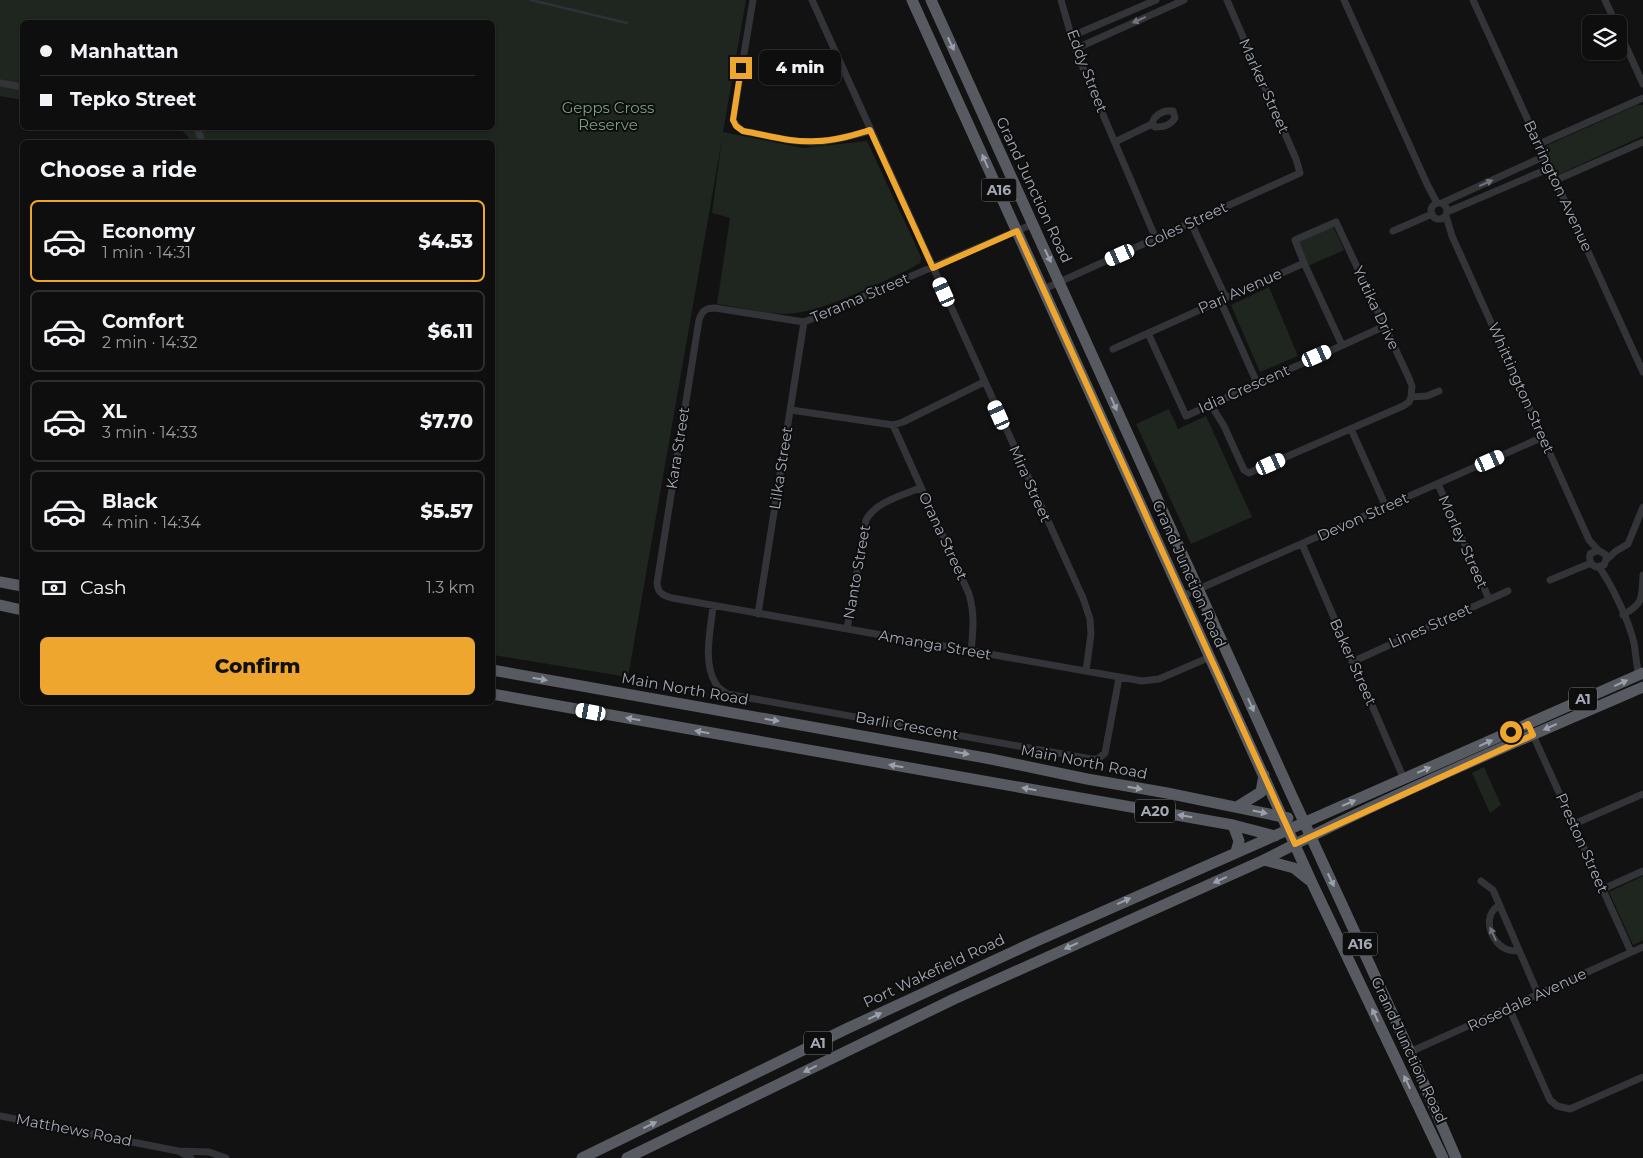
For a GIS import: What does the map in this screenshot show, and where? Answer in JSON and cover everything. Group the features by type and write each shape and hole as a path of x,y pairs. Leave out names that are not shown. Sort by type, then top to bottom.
{"highway":[{"name":"Grand Junction Road","path":"912,0 1313,885 1442,1158"},
{"name":"Grand Junction Road","path":"931,0 1410,1052 1456,1158"},
{"path":"0,582 20,586"},
{"path":"0,605 20,610"},
{"path":"1221,638 1210,657 1231,660"},
{"name":"Main North Road","path":"495,671 991,759 1087,780 1237,807 1304,822"},
{"name":"A1","path":"627,1158 954,999 1264,860 1531,729 1642,680"},
{"name":"A20","path":"495,695 1233,825 1295,844"},
{"name":"A1","path":"1304,822 1404,779 1531,729"},
{"path":"1237,807 1261,792 1264,775"},
{"path":"1084,798 1087,780"},
{"name":"Port Wakefield Road","path":"582,1158 846,1029 1099,912 1304,822"},
{"path":"1233,825 1239,841 1236,852"},
{"path":"1264,860 1294,868 1304,874 1313,885"},
{"path":"1099,912 1107,930"},
{"path":"846,1029 854,1047"},
{"path":"1396,1059 1410,1052"},
{"path":"600,1158 606,1147"}],"street":[{"path":"752,0 733,120 736,126 743,131 817,142 870,130"},
{"name":"Mira Street","path":"812,0 1083,598 1090,619 1091,634 1086,671"},
{"name":"Eddy Street","path":"1061,0 1075,49 1156,239"},
{"path":"1072,36 1156,0"},
{"path":"1075,49 1184,0"},
{"name":"Marker Street","path":"1227,0 1300,173"},
{"name":"Whittington Street","path":"1344,0 1427,184 1436,209 1452,236 1589,540 1602,559"},
{"name":"Barrington Avenue","path":"1472,0 1540,144 1643,372"},
{"path":"1605,0 1612,15"},
{"path":"1627,49 1643,84"},
{"path":"0,83 20,87"},
{"path":"1540,144 1643,98"},
{"path":"1115,142 1152,124"},
{"path":"1556,180 1643,142"},
{"path":"1393,231 1545,156"},
{"path":"1436,209 1446,214 1550,168"},
{"name":"Coles Street","path":"1044,289 1300,173"},
{"name":"Whittington Street","path":"1436,209 1446,206 1446,214 1452,236"},
{"name":"Yutika Drive","path":"1304,263 1295,240 1336,222 1412,386 1411,397"},
{"path":"1192,223 1258,383"},
{"name":"Terama Street","path":"708,308 804,322 1033,224"},
{"path":"1304,263 1342,345"},
{"name":"Pari Avenue","path":"1113,349 1304,263"},
{"name":"Kara Street","path":"658,591 657,582 699,320 702,312 708,308"},
{"name":"Lilka Street","path":"758,614 804,322"},
{"name":"Idia Crescent","path":"1148,333 1186,416 1384,326"},
{"path":"791,410 892,425 903,422 984,382"},
{"path":"1211,405 1224,426 1244,470 1249,473 1407,404 1411,397 1427,396 1440,390"},
{"name":"Orana Street","path":"892,425 970,594 974,622 971,652"},
{"path":"1351,429 1386,507"},
{"name":"Devon Street","path":"1183,596 1543,437"},
{"name":"Morley Street","path":"1438,484 1489,600"},
{"name":"Nanto Street","path":"847,629 866,520 870,512 920,488"},
{"path":"1550,580 1602,559 1628,544 1643,507"},
{"name":"Whittington Street","path":"1589,540 1589,559 1591,564"},
{"name":"Baker Street","path":"1302,544 1404,779"},
{"path":"1590,554 1602,559"},
{"path":"1602,559 1606,577 1634,643 1642,680"},
{"path":"1623,615 1637,608 1642,602 1643,575"},
{"name":"Amanga Street","path":"658,591 662,595 672,598 713,606 1142,681 1159,679 1210,657"},
{"name":"Lines Street","path":"1352,662 1508,591"},
{"name":"Barli Crescent","path":"713,606 709,656 710,671 716,685 727,694 757,700 1098,759 1105,753 1119,678"},
{"name":"Preston Street","path":"1531,729 1631,952"},
{"path":"1574,824 1643,794"},
{"path":"1603,890 1643,871"},
{"path":"1481,881 1493,890 1538,994"},
{"path":"1499,904 1492,912 1489,920 1494,936 1504,949 1519,950"},
{"name":"Rosedale Avenue","path":"1410,1052 1643,947"},
{"path":"1509,1008 1550,1100 1556,1106 1570,1109 1643,1076"},
{"name":"Matthews Road","path":"0,1116 178,1151 209,1152 226,1158"},
{"name":"Matthews Road","path":"178,1151 190,1158"}],"green space":[{"name":"Gepps Cross Reserve","path":"0,0 746,0 723,132 803,148 867,141 921,258 920,263 912,268 850,296 800,312 786,314 770,313 717,304 730,218 712,213 722,139 628,677 495,655 495,140 189,140 188,136 180,130 495,130 495,20 20,20 20,100 0,96"},
{"path":"1637,105 1643,105 1643,136 1559,174 1551,166 1545,147"},
{"path":"1333,226 1344,250 1308,266 1298,241"},
{"path":"1269,287 1298,356 1260,372 1231,305"},
{"path":"1169,409 1178,429 1206,416 1252,517 1191,544 1136,424"},
{"path":"1484,767 1501,805 1490,813 1472,773"},
{"path":"1643,876 1643,940 1633,945 1609,892"}],"waterway":[{"path":"531,0 627,23"}],"route":[{"path":"741,68 733,120 736,126 743,131 817,142 870,130 933,268 1017,231 1295,844 1533,735 1528,724 1511,732"}]}
